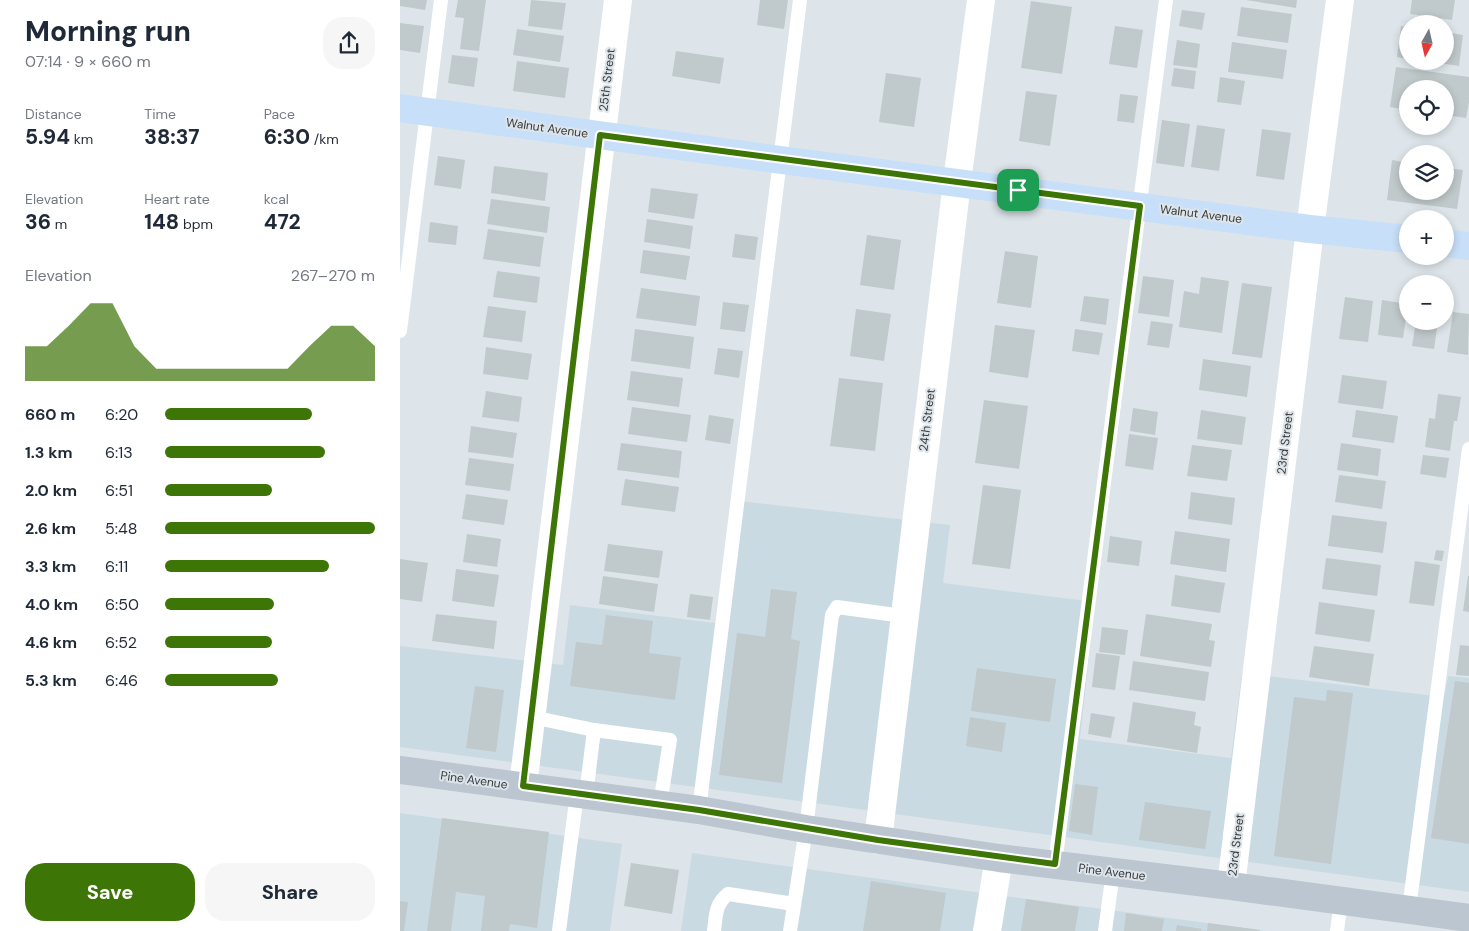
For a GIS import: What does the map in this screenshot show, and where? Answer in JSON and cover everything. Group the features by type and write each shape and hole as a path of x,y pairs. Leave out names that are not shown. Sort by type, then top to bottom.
{"main road":[{"name":"Walnut Avenue","path":"400,108 1310,229 1399,238"},
{"path":"1454,244 1469,246"},
{"name":"Pine Avenue","path":"400,770 699,810 806,829 999,858 1231,886 1469,918"}],"street":[{"name":"25th Street","path":"523,786 600,135 618,0"},
{"name":"24th Street","path":"878,840 903,616 981,0"},
{"name":"23rd Street","path":"1231,886 1310,229 1340,0"},
{"path":"987,931 999,858"}],"lane":[{"path":"400,331 441,0"},
{"path":"699,810 800,0"},
{"path":"1055,864 1166,0"},
{"path":"1409,909 1469,449"},
{"path":"790,931 806,829 832,615 837,607 903,616"},
{"path":"532,717 594,730 670,740 660,805"},
{"path":"558,931 594,730"},
{"path":"1105,931 1113,872"},
{"path":"714,931 717,906 728,894 794,904"},
{"path":"1337,931 1341,901"}],"shaded area":[{"path":"732,500 950,525 943,583 1095,602 1080,739 1231,758 1242,673 1444,697 1448,676 1469,678 1469,892 400,747 400,646 563,665 570,605 715,623"},
{"path":"400,813 622,844 610,931 400,931"},
{"path":"692,853 968,891 1267,931 681,931"}],"building":[{"path":"400,0 427,0 425,10 400,6"},
{"path":"458,0 486,0 479,51 460,49 464,18 455,17"},
{"path":"531,0 566,3 562,30 528,26"},
{"path":"760,0 788,0 784,29 757,25"},
{"path":"1246,0 1297,0 1296,8"},
{"path":"1412,0 1455,0 1453,15 1410,14"},
{"path":"1031,1 1072,7 1062,74 1021,68"},
{"path":"1241,7 1292,14 1288,43 1237,36"},
{"path":"1182,10 1205,13 1202,30 1179,26"},
{"path":"400,23 424,26 420,53 400,50"},
{"path":"1115,26 1143,30 1137,68 1109,64"},
{"path":"517,29 564,36 560,62 513,55"},
{"path":"1454,34 1463,35 1459,66 1454,65"},
{"path":"1177,40 1200,44 1197,68 1173,65"},
{"path":"1232,42 1287,50 1283,79 1228,72"},
{"path":"1399,42 1399,57 1397,57"},
{"path":"676,51 724,58 720,84 672,76"},
{"path":"452,55 478,58 474,87 448,83"},
{"path":"517,61 569,68 565,98 513,91"},
{"path":"1396,67 1399,67 1399,70 1418,70 1469,77 1469,102 1466,118 1454,116 1454,80 1399,80 1399,108 1390,107"},
{"path":"1174,68 1196,71 1194,89 1171,86"},
{"path":"886,73 921,78 914,127 879,122"},
{"path":"1220,77 1245,81 1241,105 1217,102"},
{"path":"1026,91 1057,95 1050,146 1019,141"},
{"path":"1120,94 1138,96 1134,123 1117,121"},
{"path":"1162,120 1190,124 1184,167 1156,163"},
{"path":"1197,125 1225,129 1219,171 1191,167"},
{"path":"1262,129 1291,133 1284,180 1256,176"},
{"path":"438,156 465,160 461,189 434,185"},
{"path":"1392,160 1399,161 1399,200 1454,200 1454,169 1463,170 1457,209 1387,200"},
{"path":"494,166 548,173 545,201 491,193"},
{"path":"651,188 698,194 694,219 648,212"},
{"path":"491,199 550,207 547,233 487,224"},
{"path":"647,219 693,226 690,249 644,242"},
{"path":"430,222 458,226 456,245 428,242"},
{"path":"488,229 544,237 540,267 483,259"},
{"path":"735,234 758,237 755,260 732,257"},
{"path":"867,235 901,240 894,290 860,285"},
{"path":"643,250 690,256 686,280 640,273"},
{"path":"1005,251 1038,256 1031,308 997,303"},
{"path":"497,271 540,277 537,303 493,297"},
{"path":"1143,276 1174,280 1169,317 1138,313"},
{"path":"1201,277 1229,281 1222,333 1179,327 1184,291 1199,294"},
{"path":"1242,283 1272,287 1262,358 1232,354"},
{"path":"641,288 700,296 696,326 636,318"},
{"path":"1084,296 1109,299 1106,325 1080,321"},
{"path":"1345,297 1373,301 1368,342 1339,339"},
{"path":"1382,300 1399,303 1399,330 1404,330 1403,338 1378,335"},
{"path":"723,302 749,305 745,332 720,329"},
{"path":"488,306 526,311 522,342 483,337"},
{"path":"856,309 891,314 884,361 850,356"},
{"path":"1454,312 1469,314 1468,355 1447,352 1450,330 1454,330"},
{"path":"1151,321 1173,324 1169,348 1147,345"},
{"path":"995,325 1035,330 1028,378 989,372"},
{"path":"635,329 694,337 690,369 631,361"},
{"path":"1075,329 1103,333 1099,355 1072,351"},
{"path":"1415,330 1437,330 1434,349 1412,346"},
{"path":"486,347 532,354 528,380 483,374"},
{"path":"718,348 743,351 739,378 714,374"},
{"path":"1203,359 1251,366 1247,397 1199,390"},
{"path":"631,371 683,378 679,407 627,400"},
{"path":"1342,375 1387,381 1383,409 1338,403"},
{"path":"839,378 883,383 875,451 830,446"},
{"path":"486,391 522,397 519,422 482,417"},
{"path":"1438,394 1461,397 1457,421 1454,421 1450,451 1425,447 1429,418 1435,419"},
{"path":"984,400 1028,406 1019,469 975,463"},
{"path":"632,407 691,415 687,442 628,434"},
{"path":"1133,408 1158,412 1155,435 1130,431"},
{"path":"1201,410 1246,417 1242,445 1197,439"},
{"path":"1356,410 1398,416 1394,443 1352,437"},
{"path":"709,415 734,419 730,444 705,440"},
{"path":"471,426 517,433 513,458 468,452"},
{"path":"1129,434 1158,438 1153,470 1125,466"},
{"path":"621,443 682,451 679,478 617,470"},
{"path":"1341,443 1381,449 1378,476 1337,470"},
{"path":"1192,445 1232,450 1227,481 1187,476"},
{"path":"1423,455 1449,458 1446,478 1420,474"},
{"path":"469,458 514,464 510,491 465,485"},
{"path":"1339,475 1386,481 1382,509 1335,502"},
{"path":"625,479 679,487 675,512 621,505"},
{"path":"983,485 1021,490 1010,569 972,564"},
{"path":"1191,492 1235,498 1232,525 1188,519"},
{"path":"466,494 508,500 504,525 462,519"},
{"path":"1332,515 1387,522 1383,553 1328,546"},
{"path":"1175,531 1230,539 1226,572 1170,564"},
{"path":"467,534 501,539 497,567 463,562"},
{"path":"1110,536 1142,541 1139,566 1107,562"},
{"path":"608,544 663,551 659,578 604,571"},
{"path":"1436,550 1444,551 1442,561 1434,560"},
{"path":"1326,558 1381,565 1377,596 1322,589"},
{"path":"400,559 428,563 422,602 400,599"},
{"path":"1415,561 1440,565 1434,606 1409,603"},
{"path":"456,569 499,575 494,607 452,601"},
{"path":"1175,575 1225,583 1220,613 1171,606"},
{"path":"603,576 658,584 654,612 599,604"},
{"path":"1469,576 1469,612 1463,611"},
{"path":"771,589 797,592 791,639 800,641 782,783 719,775 737,633 765,637"},
{"path":"690,594 713,597 710,620 687,617"},
{"path":"1319,602 1375,610 1370,642 1315,634"},
{"path":"436,614 497,621 494,649 432,641"},
{"path":"1146,614 1212,624 1209,640 1215,641 1211,667 1140,656"},
{"path":"606,615 653,621 649,653 681,657 675,700 570,686 576,642 602,645"},
{"path":"1102,627 1128,630 1125,655 1099,652"},
{"path":"1460,645 1469,646 1469,676 1456,675"},
{"path":"1314,646 1374,654 1369,686 1309,677"},
{"path":"1096,653 1120,656 1115,690 1092,687"},
{"path":"1133,661 1209,672 1205,701 1129,690"},
{"path":"977,668 1056,679 1050,722 971,711"},
{"path":"1455,681 1469,683 1469,844 1431,838"},
{"path":"475,686 504,690 496,752 466,748"},
{"path":"1327,690 1353,693 1331,864 1274,856 1294,697 1326,701"},
{"path":"1133,702 1196,712 1194,725 1201,727 1197,753 1127,742"},
{"path":"1091,713 1115,717 1111,738 1088,734"},
{"path":"970,717 1006,723 1002,752 966,746"},
{"path":"1075,784 1098,787 1092,835 1069,831"},
{"path":"1145,802 1211,811 1205,849 1139,840"},
{"path":"442,818 549,832 537,928 510,924 509,931 481,931 485,896 456,892 451,931 427,931"},
{"path":"631,863 679,870 672,914 624,906"},
{"path":"871,881 946,893 940,931 863,931"},
{"path":"1026,899 1079,907 1075,931 1021,931"},
{"path":"400,901 408,902 404,931 400,931"},
{"path":"1126,913 1164,919 1162,931 1124,931"},
{"path":"1208,923 1260,930 1260,931 1207,931"},
{"path":"1177,925 1202,929 1201,931 1176,931"}],"route":[{"path":"600,135 1018,190 1140,206 1055,864 999,858 806,829 699,810 523,786 600,135"}]}
